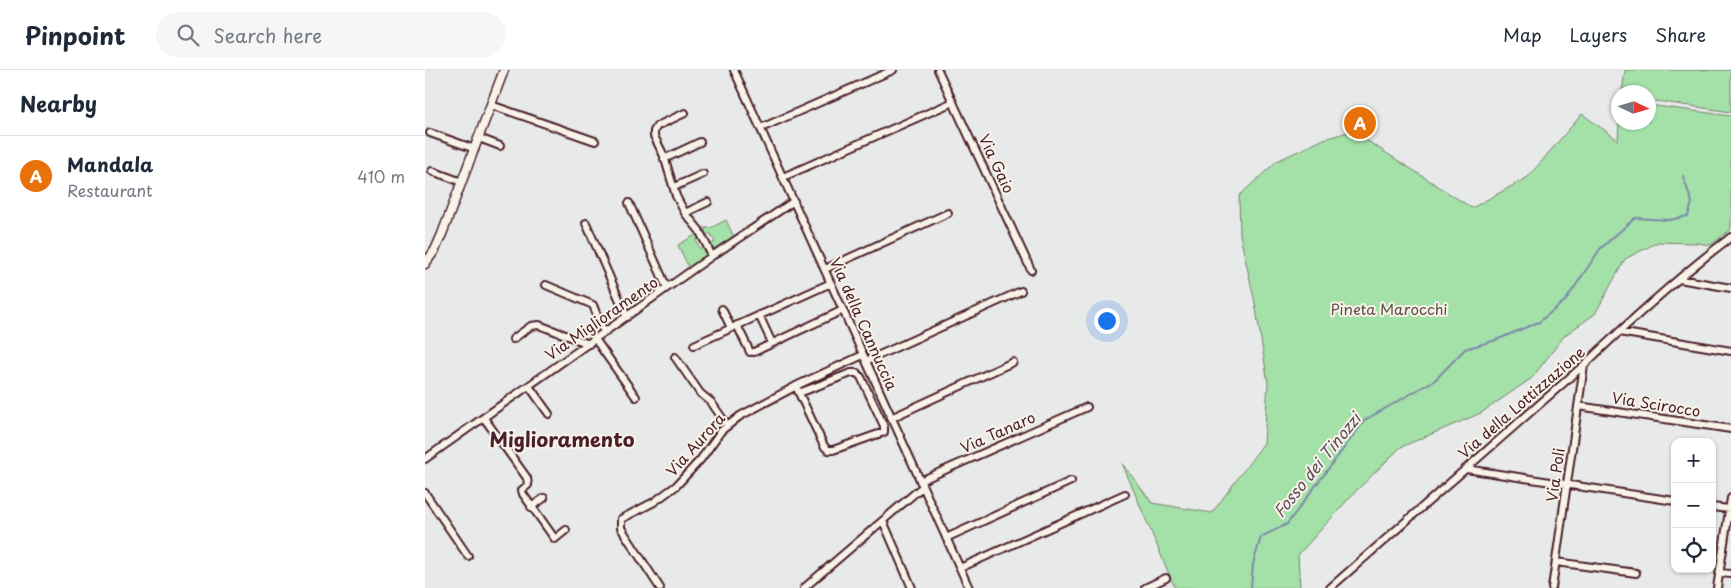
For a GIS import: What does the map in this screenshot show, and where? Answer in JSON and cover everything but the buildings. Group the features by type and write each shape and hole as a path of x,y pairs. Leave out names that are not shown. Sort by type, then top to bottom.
{"street":[{"path":"425,264 441,238 504,70"},
{"name":"Via della Cannuccia","path":"734,70 969,588"},
{"path":"761,128 893,70"},
{"name":"Via Gaio","path":"938,70 1031,270"},
{"path":"783,177 953,102"},
{"path":"491,105 595,141"},
{"path":"685,113 659,125 655,129 654,136 665,159 676,196 685,213 699,230 712,256"},
{"path":"429,133 475,149"},
{"path":"479,138 500,146"},
{"path":"665,159 700,142"},
{"path":"432,171 462,182"},
{"path":"674,187 703,174"},
{"path":"685,213 708,202"},
{"name":"Via Miglioramento","path":"425,459 712,256 794,202"},
{"path":"629,203 667,288"},
{"path":"825,269 948,213"},
{"path":"587,223 627,317"},
{"name":"Via della Lottizzazione","path":"1330,588 1679,279 1731,237"},
{"path":"1679,279 1731,288"},
{"path":"694,345 831,282"},
{"path":"546,285 593,305 597,311 604,333"},
{"name":"Via Aurora","path":"659,588 621,528 620,520 624,516 656,501 676,486 701,459 717,435 727,425 745,413 865,358 1021,291"},
{"path":"722,310 752,352 843,310"},
{"path":"759,315 772,343"},
{"path":"513,339 531,326 539,325 589,344"},
{"path":"1619,332 1731,351"},
{"path":"595,339 636,397"},
{"path":"675,357 700,393 711,402 727,425"},
{"path":"891,418 1013,362"},
{"name":"Via Poli","path":"1552,588 1584,365"},
{"path":"851,373 857,373 861,377 884,426 884,432 833,450 827,449 797,389 851,373"},
{"path":"529,386 549,414"},
{"name":"Via Scirocco","path":"1578,406 1731,429"},
{"name":"Via Tanaro","path":"804,588 883,521 921,484 1087,407"},
{"path":"484,418 527,478 528,485 523,489 522,493 556,541 566,530"},
{"path":"1465,469 1671,500"},
{"path":"946,538 1071,481"},
{"path":"425,493 468,556"},
{"path":"960,568 1125,494"},
{"path":"531,507 544,498"},
{"path":"1717,588 1731,498"},
{"path":"1716,507 1729,509"},
{"path":"883,521 913,588"},
{"path":"1556,562 1636,573"},
{"path":"1719,573 1731,574"},
{"path":"1145,588 1166,578"}],"green space":[{"path":"1625,70 1731,70 1731,112 1656,101 1656,85 1623,85"},
{"name":"Pineta Marocchi","path":"1656,106 1731,116 1731,229 1711,245 1658,242 1625,259 1595,314 1565,335 1532,378 1481,413 1401,447 1354,493 1298,555 1300,588 1175,588 1122,463 1152,503 1212,513 1264,443 1268,383 1255,303 1240,235 1239,196 1277,161 1324,139 1352,131 1472,208 1528,177 1582,114 1618,140 1619,130 1656,130"},
{"path":"726,220 734,237 713,252 709,245 715,242 710,233 705,236 702,228 711,228"},
{"path":"697,234 700,238 696,240 700,249 704,248 708,255 689,268 678,245"}],"waterway":[{"name":"Fosso dei Tinozzi","path":"1251,588 1253,564 1261,537 1287,524 1365,420 1435,380 1465,349 1496,340 1539,322 1566,300 1600,249 1635,218 1669,220 1688,216 1692,203 1683,176"}],"place":[{"name":"Mandala","path":"1360,123"}],"district":[{"name":"Miglioramento","path":"562,440"}]}
